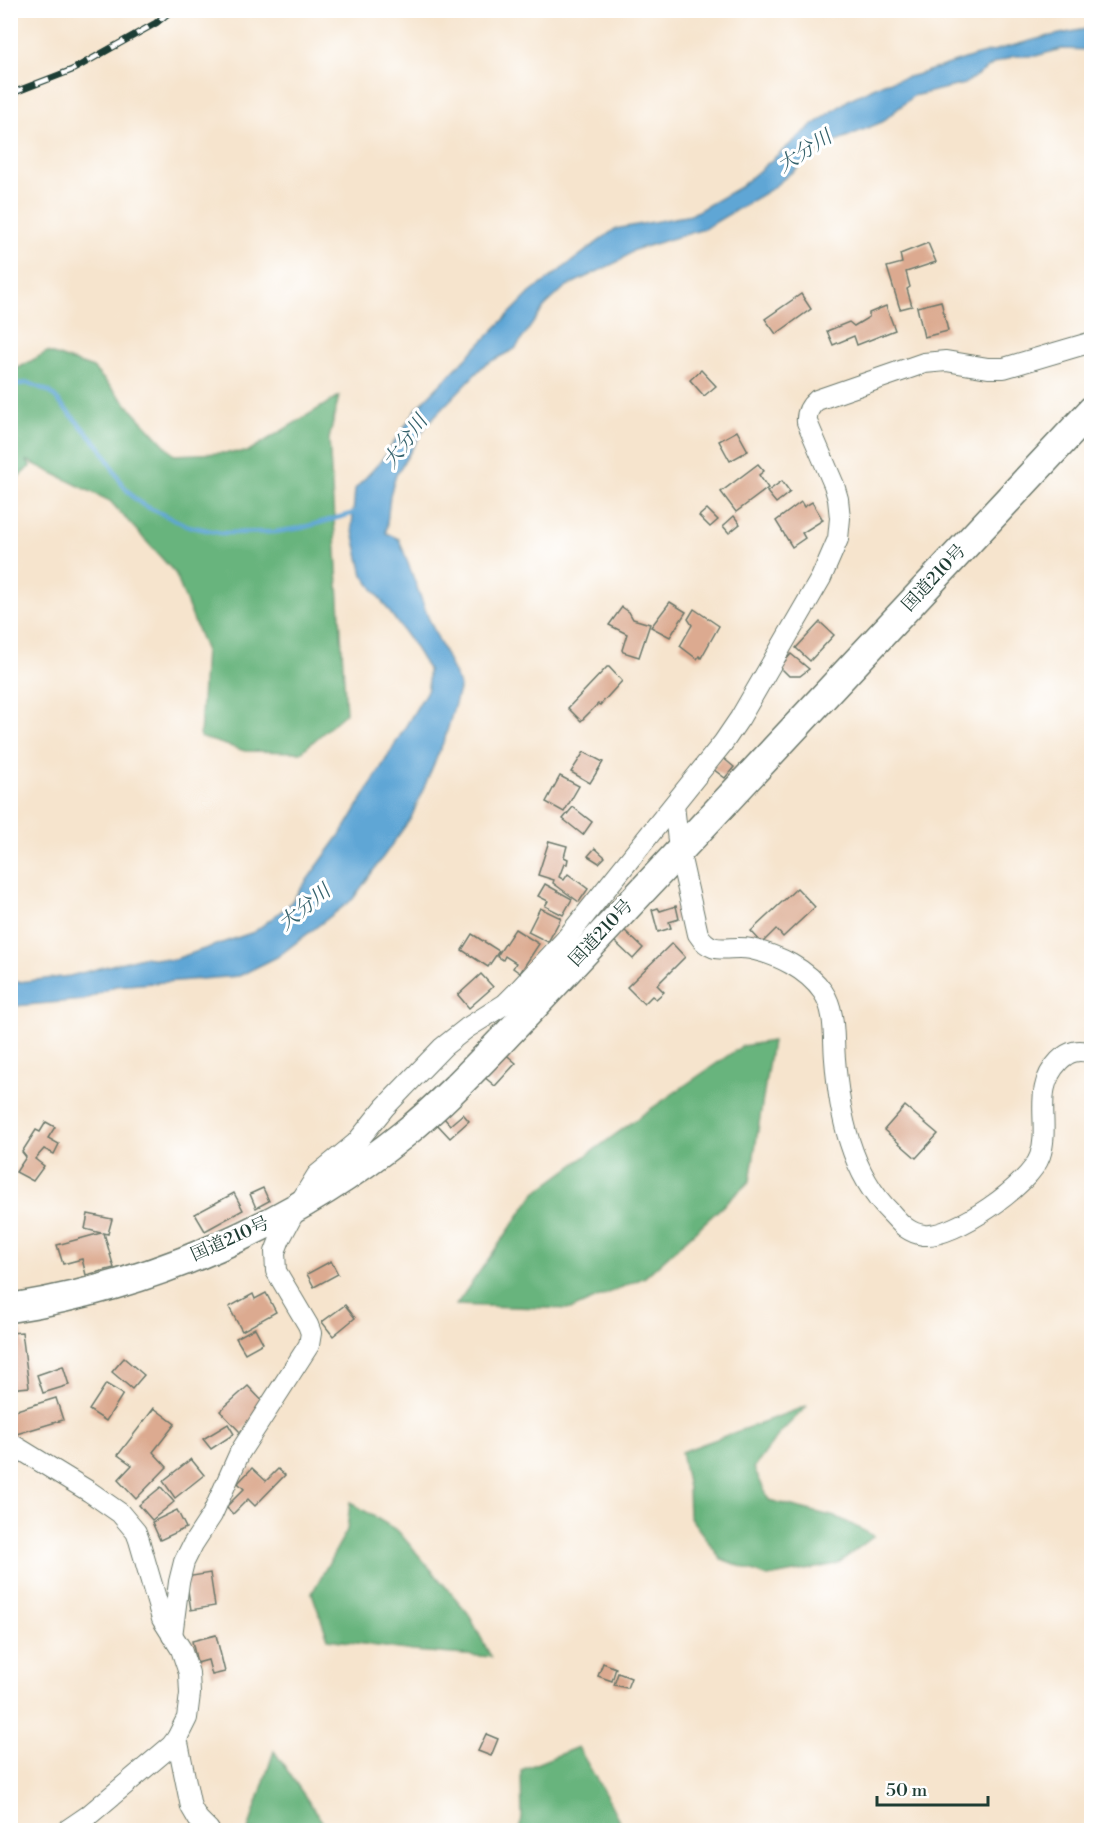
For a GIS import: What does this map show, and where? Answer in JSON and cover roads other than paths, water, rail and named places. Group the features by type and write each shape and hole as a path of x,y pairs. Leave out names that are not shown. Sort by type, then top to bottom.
{"highway":[{"name":"国道210号","path":"10,1308 86,1293 163,1268 235,1239 297,1207 358,1168 426,1115 526,1014 1092,410"}],"street":[{"path":"172,1636 184,1562 212,1515 240,1452 301,1359 311,1339 308,1325 276,1271 274,1262 280,1239 297,1207 317,1175 356,1143 385,1107 443,1047 454,1037 505,1004 565,940 723,743 740,718 821,578 834,551 839,532 839,510 834,485 807,422 810,406 817,400 924,363 946,361 988,368 1004,368 1092,342"},
{"path":"674,805 679,850 698,934 705,944 719,950 743,948 786,961 807,974 823,991 832,1013 837,1079 846,1128 858,1166 879,1202 909,1232 925,1235 941,1234 965,1224 1010,1192 1028,1176 1040,1157 1044,1136 1043,1098 1049,1076 1056,1063 1068,1052 1082,1050 1092,1053"},
{"path":"10,1443 90,1492 126,1519 139,1540 158,1608 162,1619 181,1649 190,1682 186,1718 177,1738 162,1755 89,1815 67,1830"},
{"path":"177,1738 191,1807 198,1819 209,1830"}],"water":[{"name":"大分川","path":"1091,28 1091,50 1061,49 1036,56 1014,56 995,63 964,84 913,96 882,122 824,146 770,190 704,229 634,250 621,260 565,287 544,307 515,349 484,365 427,424 396,475 390,495 386,533 399,539 428,617 460,686 445,738 411,818 353,899 277,957 239,976 115,986 84,1000 11,1005 11,983 70,976 142,957 172,960 254,932 289,905 345,828 428,689 428,669 363,575 352,527 355,489 381,461 418,407 530,293 615,229 691,215 740,187 808,129 850,99 884,83 974,56 1045,37"}],"waterway":[{"path":"10,385 29,383 50,392 101,448 122,484 133,497 143,505 188,526 221,533 275,532 301,528 358,512"}],"railway":[{"path":"10,94 72,70 156,23 172,10"}]}
